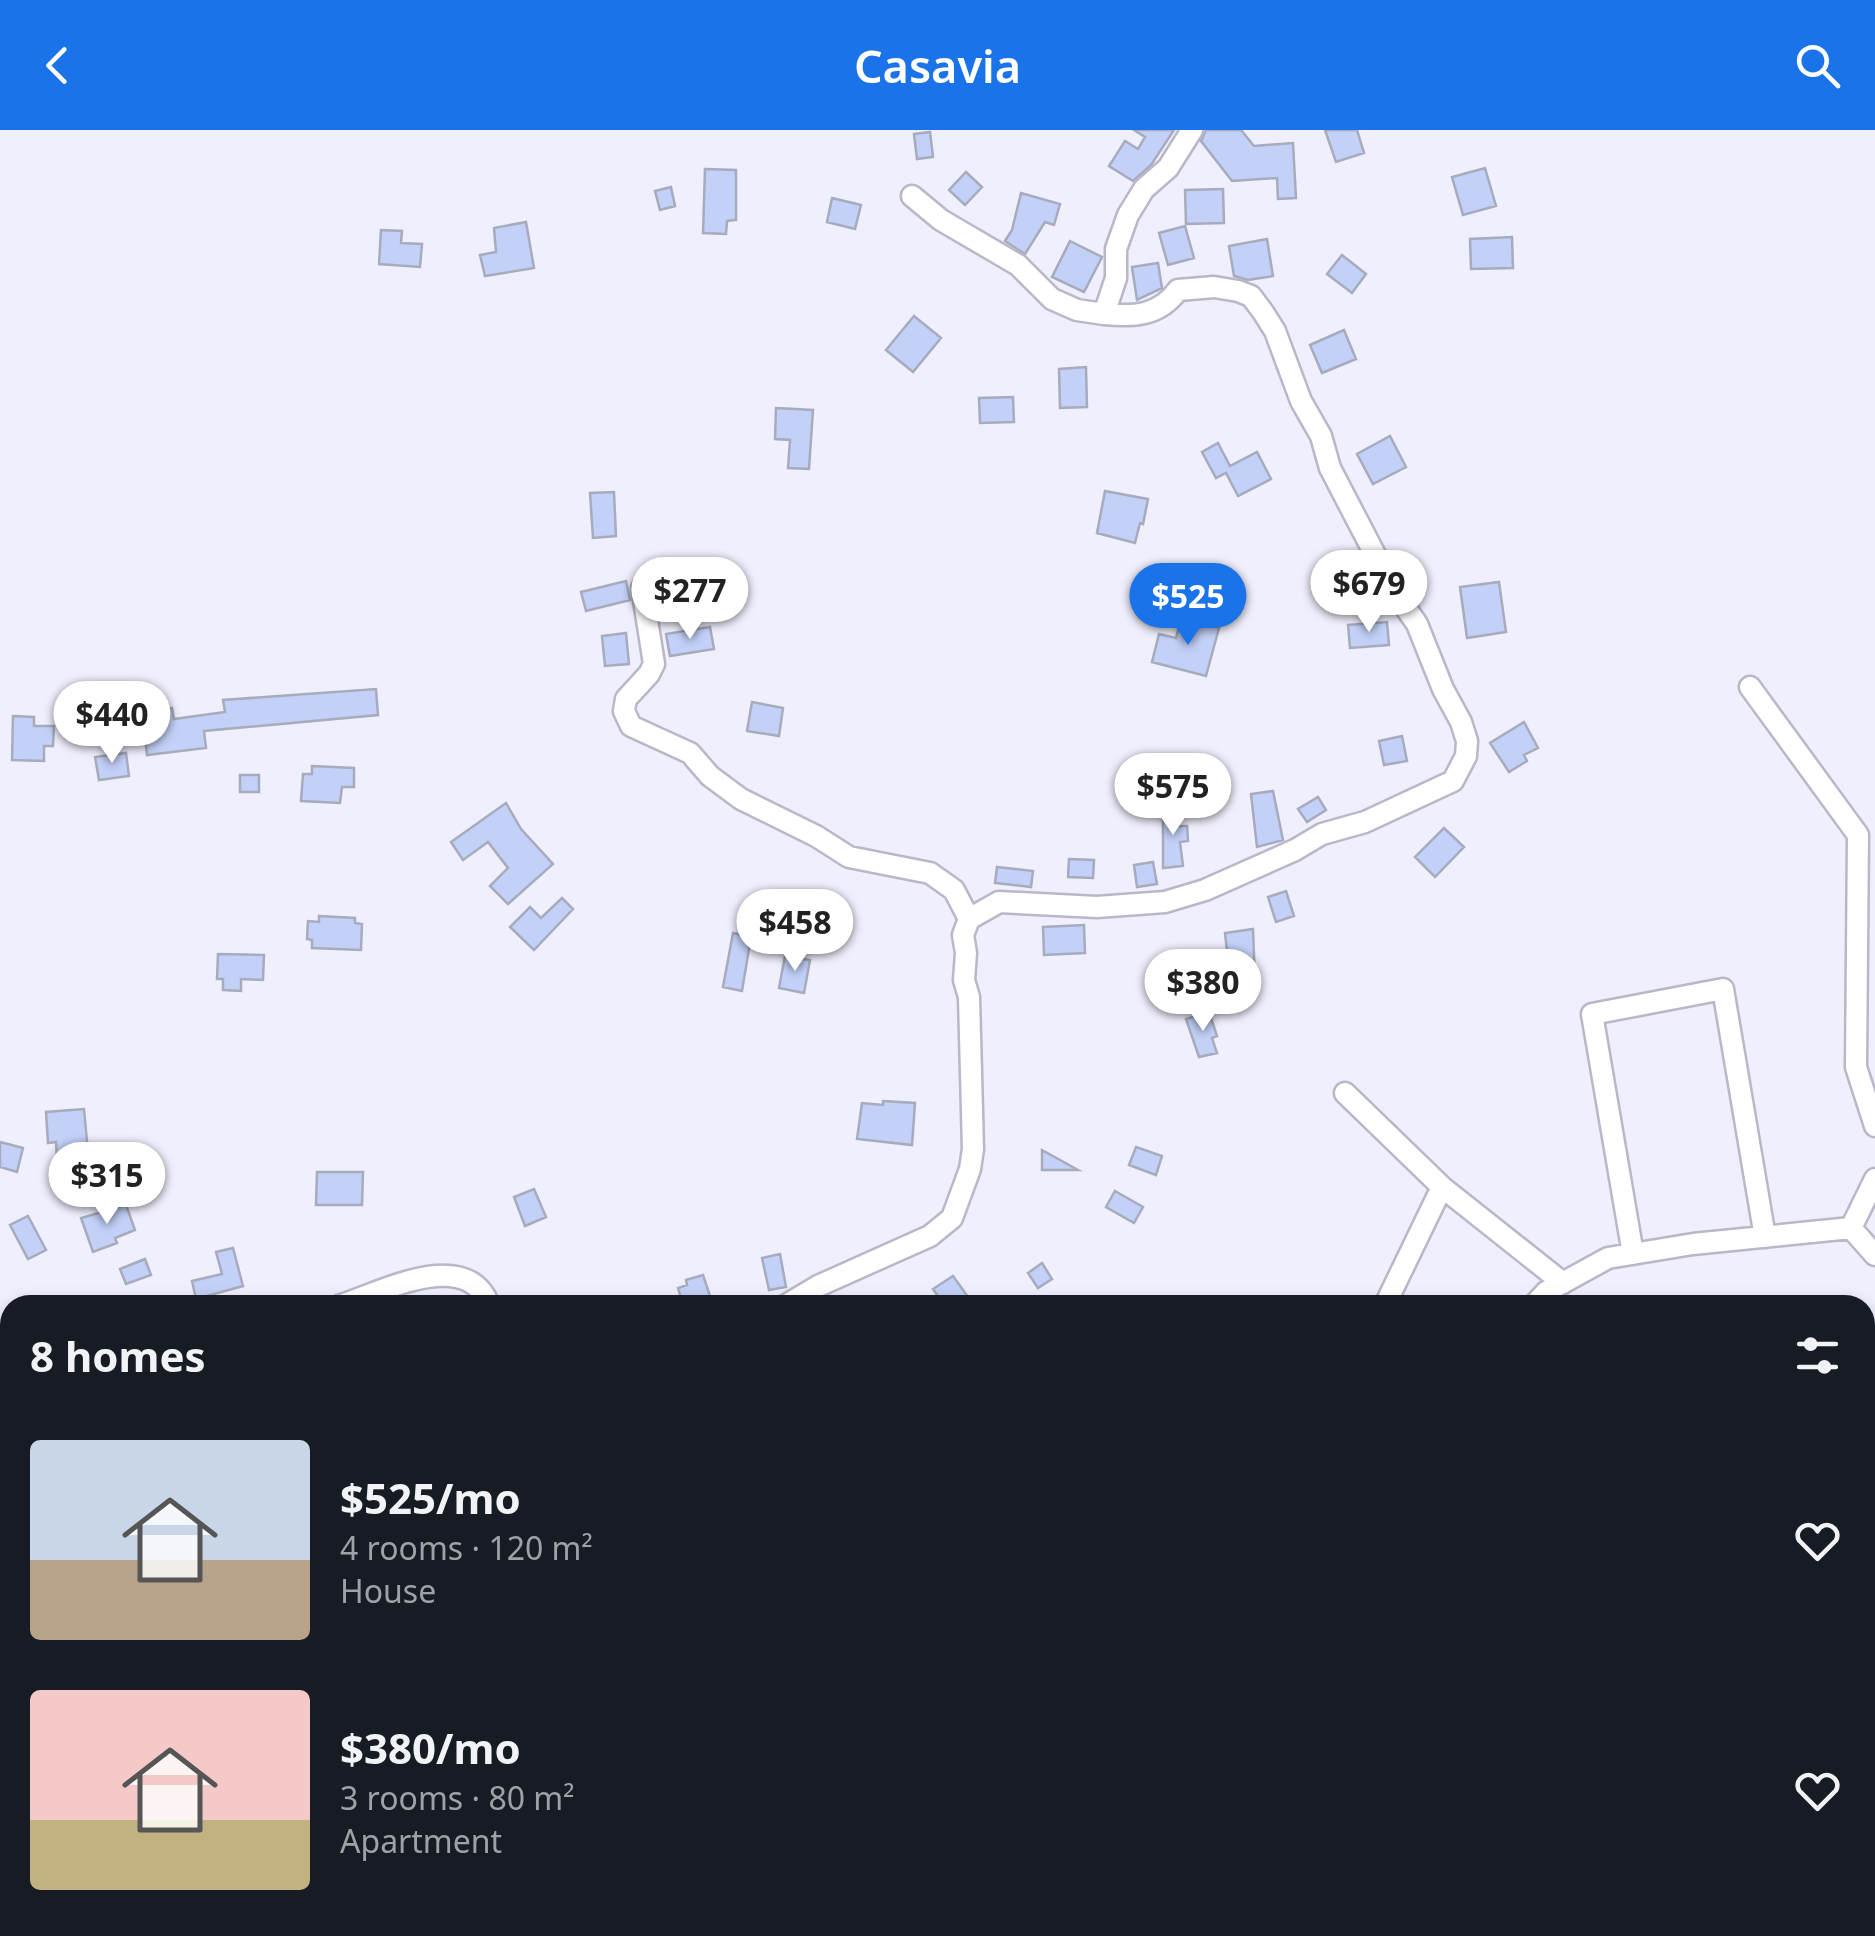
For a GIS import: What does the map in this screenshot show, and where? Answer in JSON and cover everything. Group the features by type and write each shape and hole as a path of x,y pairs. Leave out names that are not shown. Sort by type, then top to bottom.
{"street":[{"path":"1104,314 1116,278 1116,249 1128,215 1144,189 1168,168 1192,130"},
{"path":"807,1295 930,1236 952,1218 973,1149 969,997 964,980 966,953 962,934 969,919 999,902 1097,907 1165,902 1205,890 1322,834 1366,822 1453,781 1466,756 1461,722 1417,624 1394,590 1330,468 1321,436 1301,402 1275,331 1251,296 1214,287 1178,290 1168,303 1154,311 1130,316 1077,310 1052,300 1018,265 942,220 912,196"},
{"path":"642,588 654,664 626,699 624,712 632,726 690,753 710,776 742,799 816,836 848,857 930,873 954,890 969,919"},
{"path":"1750,687 1858,834 1856,1066 1875,1126"},
{"path":"1634,1254 1592,1014 1723,989 1764,1237"},
{"path":"1345,1093 1442,1187 1563,1283"},
{"path":"1851,1228 1875,1179"},
{"path":"1390,1295 1442,1187"},
{"path":"1543,1295 1608,1258 1851,1228"},
{"path":"1851,1228 1875,1255"},
{"path":"370,1295 428,1274 458,1276 485,1295"}],"building":[{"path":"1134,130 1174,130 1151,165 1133,181 1109,166 1125,141 1138,149 1145,137"},
{"path":"1206,130 1241,130 1254,146 1293,143 1296,198 1278,199 1277,178 1232,181 1201,141"},
{"path":"1325,130 1357,130 1364,153 1336,162"},
{"path":"930,132 933,157 917,159 914,134"},
{"path":"1485,168 1496,206 1463,215 1452,177"},
{"path":"705,169 736,170 736,220 727,221 726,234 703,233"},
{"path":"966,172 982,187 965,205 949,190"},
{"path":"671,187 675,206 660,210 655,191"},
{"path":"1223,189 1224,223 1186,224 1185,190"},
{"path":"1021,193 1060,204 1054,225 1045,222 1025,254 1005,241 1012,230"},
{"path":"832,198 861,205 855,229 827,222"},
{"path":"526,222 534,268 485,276 480,255 496,252 494,228"},
{"path":"1185,226 1194,258 1168,265 1159,233"},
{"path":"381,230 402,231 401,243 422,244 420,267 379,264"},
{"path":"1512,237 1513,268 1471,269 1470,239"},
{"path":"1267,239 1273,276 1248,280 1234,276 1229,246"},
{"path":"1070,241 1102,257 1084,292 1052,277"},
{"path":"1342,255 1366,274 1352,293 1327,274"},
{"path":"1158,263 1162,288 1137,300 1132,267"},
{"path":"914,316 941,338 913,372 886,350"},
{"path":"1344,330 1356,359 1322,373 1310,345"},
{"path":"1086,367 1087,407 1060,408 1059,369"},
{"path":"1013,397 1014,422 980,423 979,398"},
{"path":"776,408 813,410 809,469 788,468 790,440 775,439"},
{"path":"1390,436 1406,467 1373,484 1357,454"},
{"path":"1218,443 1230,466 1257,452 1271,479 1238,496 1226,473 1216,478 1202,452"},
{"path":"1105,491 1148,499 1135,543 1097,533"},
{"path":"614,492 616,536 593,538 590,493"},
{"path":"626,581 630,600 586,611 581,592"},
{"path":"1499,582 1506,632 1467,638 1460,587"},
{"path":"1181,618 1219,628 1206,676 1152,662 1159,634 1176,638"},
{"path":"1387,622 1389,645 1350,648 1348,625"},
{"path":"710,627 714,649 670,656 666,634"},
{"path":"626,633 629,664 605,666 602,636"},
{"path":"376,689 378,715 204,731 206,748 147,755 142,712 172,708 174,719 225,712 223,700"},
{"path":"752,702 783,708 779,736 747,731"},
{"path":"13,716 34,717 34,726 54,726 53,746 44,746 44,761 12,760"},
{"path":"1524,722 1538,748 1524,755 1527,761 1509,772 1490,743"},
{"path":"1402,736 1407,761 1384,765 1379,741"},
{"path":"126,753 129,776 99,780 95,757"},
{"path":"312,766 354,768 354,787 342,787 340,803 301,801 303,774 312,774"},
{"path":"240,775 259,775 259,792 240,792"},
{"path":"1273,791 1283,840 1257,847 1251,794"},
{"path":"1318,797 1326,810 1307,822 1298,809"},
{"path":"506,803 521,829 553,864 508,904 490,886 508,868 488,842 463,860 451,842"},
{"path":"1175,804 1178,826 1187,826 1188,841 1180,842 1183,866 1163,868 1163,805"},
{"path":"1444,828 1464,847 1435,877 1415,857"},
{"path":"1069,859 1094,860 1093,878 1068,877"},
{"path":"1153,862 1157,884 1137,887 1134,865"},
{"path":"997,867 1033,871 1031,887 995,883"},
{"path":"1286,891 1294,916 1276,922 1268,897"},
{"path":"562,898 573,909 534,950 510,927 530,907 541,918"},
{"path":"319,916 355,918 355,923 362,924 361,950 312,948 312,940 307,939 308,921 319,922"},
{"path":"1084,925 1085,953 1044,955 1043,927"},
{"path":"1253,929 1255,980 1234,981 1234,959 1228,960 1225,933"},
{"path":"733,933 751,937 742,991 723,987"},
{"path":"218,954 264,955 263,980 241,979 241,991 223,990 223,979 217,979"},
{"path":"785,956 810,960 804,993 779,988"},
{"path":"1209,1012 1217,1036 1212,1038 1217,1053 1199,1057 1186,1019"},
{"path":"883,1101 915,1103 912,1145 857,1139 862,1103 883,1105"},
{"path":"84,1109 88,1152 104,1151 105,1174 58,1177 56,1142 48,1143 46,1112"},
{"path":"0,1142 23,1148 17,1172 0,1167"},
{"path":"1136,1147 1162,1156 1156,1175 1129,1165"},
{"path":"1042,1150 1078,1170 1042,1170"},
{"path":"317,1172 363,1172 362,1205 316,1205"},
{"path":"534,1189 546,1217 525,1226 514,1197"},
{"path":"1115,1191 1143,1207 1134,1223 1106,1207"},
{"path":"126,1205 135,1230 115,1238 117,1243 93,1252 81,1218"},
{"path":"28,1216 46,1250 28,1259 10,1225"},
{"path":"233,1248 243,1286 195,1295 192,1281 222,1274 216,1252"},
{"path":"780,1254 786,1287 769,1290 762,1258"},
{"path":"145,1259 151,1275 126,1284 120,1269"},
{"path":"1042,1263 1052,1279 1038,1288 1028,1273"},
{"path":"703,1275 710,1295 680,1295 678,1288 687,1285 686,1280"},
{"path":"953,1276 967,1295 937,1295 933,1289"}]}
